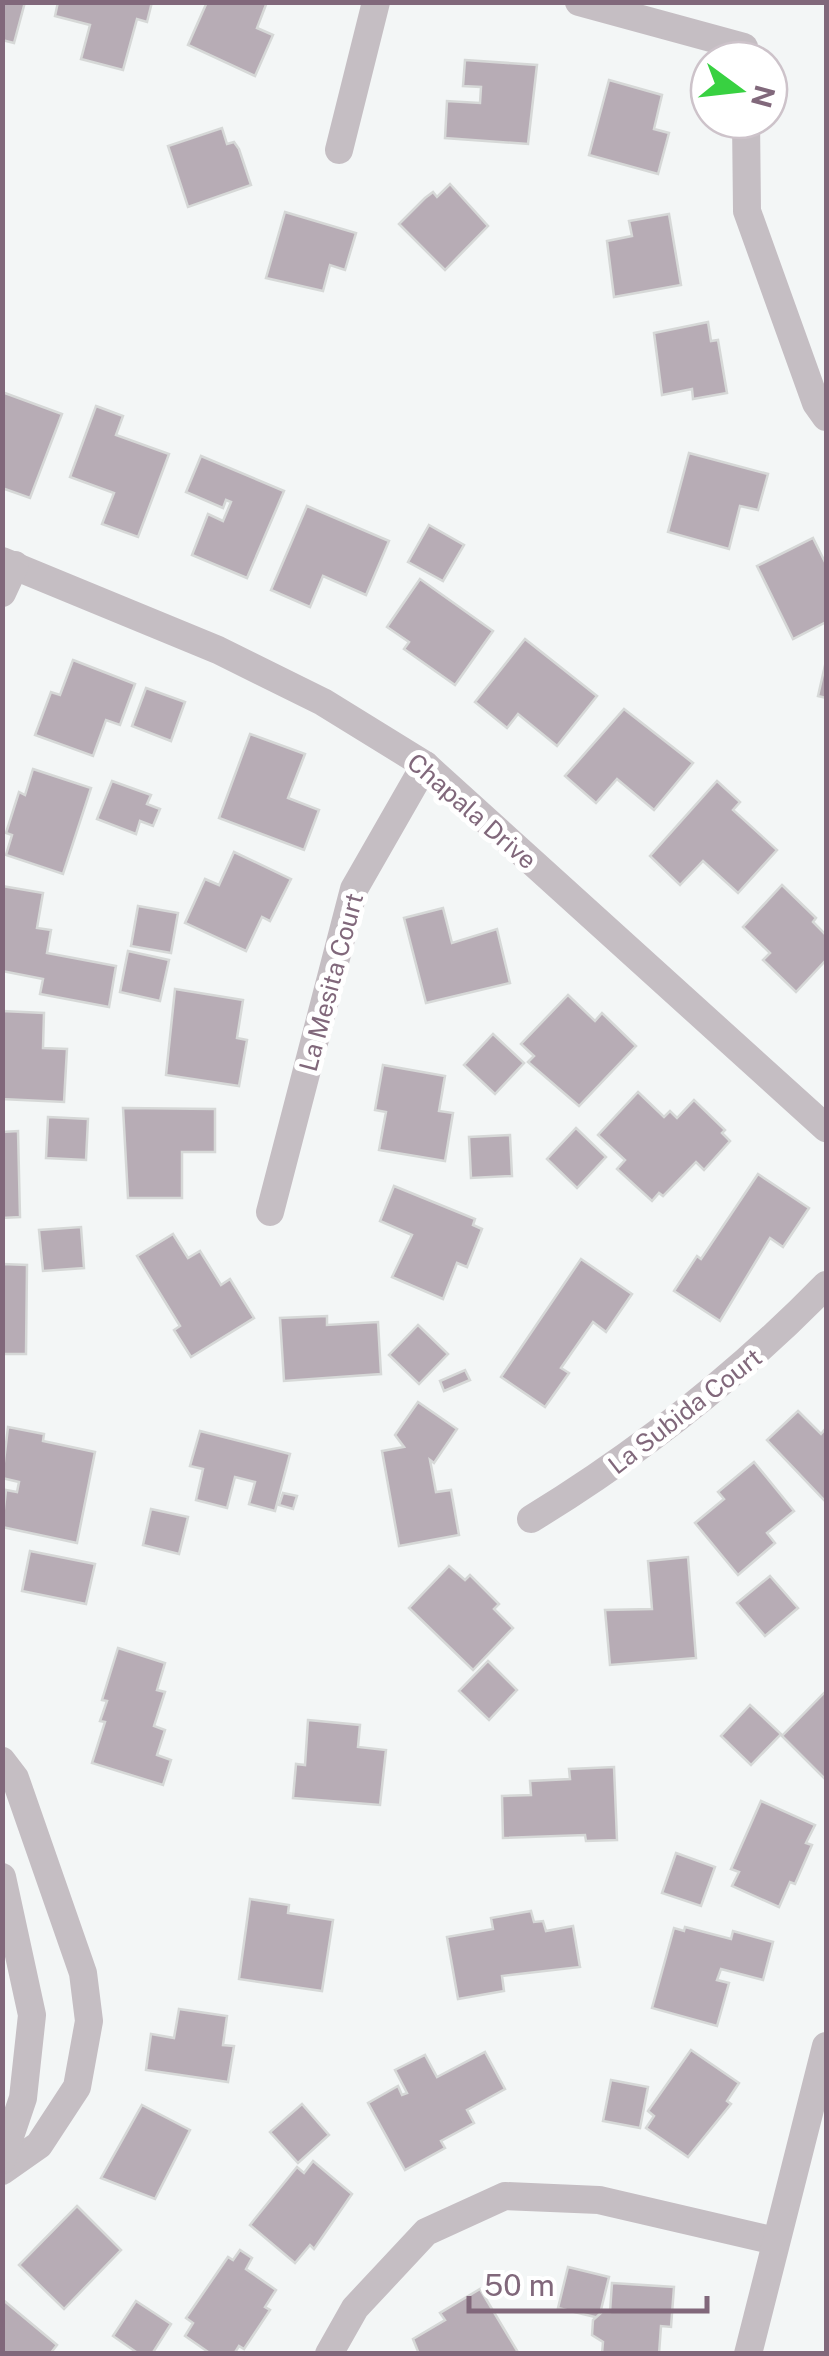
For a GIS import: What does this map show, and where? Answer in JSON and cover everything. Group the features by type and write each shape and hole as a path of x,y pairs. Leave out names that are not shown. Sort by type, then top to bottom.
{"street":[{"path":"339,150 376,2"},
{"path":"579,2 718,40"},
{"path":"746,140 747,211 816,403 826,417"},
{"path":"2,593 9,563"},
{"name":"Chapala Drive","path":"9,563 218,650 306,693 426,765 826,1128"},
{"name":"La Mesita Court","path":"270,1212 354,889 426,765"},
{"name":"La Subida Court","path":"530,1520 597,1480 652,1440 761,1352 826,1286"},
{"path":"2,1761 15,1778 83,1973 89,2020 77,2087 39,2144 2,2171"},
{"path":"2,1877 32,2015 23,2098 2,2160"},
{"path":"748,2354 826,2046"},
{"path":"329,2354 354,2308 426,2232 505,2196 599,2200 775,2242"}],"building":[{"path":"2,2 25,2 14,43 2,40"},
{"path":"58,2 152,2 147,22 137,19 123,70 81,59 90,25 55,16"},
{"path":"207,2 267,2 257,28 273,35 255,76 188,45"},
{"path":"465,60 537,65 528,144 445,138 447,101 480,103 481,87 463,86"},
{"path":"609,80 662,95 654,129 669,133 658,174 589,155"},
{"path":"222,128 227,144 234,142 239,149 251,185 188,207 168,146"},
{"path":"450,184 488,226 445,270 399,224 425,198 433,192 437,197"},
{"path":"285,212 356,233 345,270 330,265 323,291 266,278"},
{"path":"669,214 681,285 614,297 607,241 632,236 629,221"},
{"path":"708,322 711,341 718,340 727,393 693,399 692,389 662,395 654,333"},
{"path":"2,392 62,414 30,498 2,488"},
{"path":"96,406 123,416 116,435 169,454 138,537 102,524 114,493 70,477"},
{"path":"689,453 768,474 758,510 740,506 729,549 668,532"},
{"path":"201,456 284,491 247,578 192,555 208,514 223,521 231,502 226,500 223,508 186,492"},
{"path":"307,506 389,541 366,595 323,576 310,607 271,590"},
{"path":"429,525 464,545 443,581 408,562"},
{"path":"813,538 826,564 826,622 793,639 757,566"},
{"path":"420,579 493,631 455,685 404,649 409,642 387,627"},
{"path":"525,639 597,696 557,746 518,714 507,728 475,702"},
{"path":"73,660 135,684 120,725 106,720 93,756 35,735 51,692 60,695"},
{"path":"826,661 826,698 818,696"},
{"path":"146,688 185,702 171,741 132,726"},
{"path":"624,709 693,763 654,810 617,779 596,803 565,776"},
{"path":"250,734 305,754 288,798 319,810 304,850 219,818"},
{"path":"33,769 91,788 63,874 6,855 12,835 6,833 19,792 25,795"},
{"path":"112,781 151,795 147,804 160,809 153,826 140,821 136,834 97,819"},
{"path":"717,781 740,802 733,810 777,850 738,893 703,861 680,885 650,856"},
{"path":"234,852 291,879 270,921 262,917 246,951 185,923 205,879 219,885"},
{"path":"782,885 816,918 813,922 826,935 826,960 796,992 763,960 770,953 743,927"},
{"path":"2,886 43,893 37,928 51,930 47,953 116,966 109,1007 40,994 43,979 2,971"},
{"path":"138,906 178,913 171,953 131,946"},
{"path":"443,908 452,943 497,929 510,983 426,1003 404,918"},
{"path":"128,951 169,960 160,1001 120,992"},
{"path":"175,989 243,1000 237,1038 247,1040 239,1086 166,1075"},
{"path":"568,995 595,1021 602,1013 636,1046 579,1106 528,1062 534,1056 521,1044"},
{"path":"2,1011 44,1013 43,1048 67,1049 64,1102 2,1099"},
{"path":"493,1034 524,1063 495,1094 464,1065"},
{"path":"383,1065 445,1076 439,1111 453,1113 445,1161 379,1150 386,1112 375,1110"},
{"path":"638,1092 664,1117 670,1111 677,1118 694,1100 725,1130 722,1133 730,1141 704,1170 696,1162 663,1196 659,1193 652,1201 617,1169 625,1160 598,1135"},
{"path":"123,1108 215,1109 215,1152 182,1152 182,1198 128,1198"},
{"path":"48,1117 88,1119 86,1160 46,1158"},
{"path":"576,1128 606,1157 577,1188 547,1159"},
{"path":"18,1131 20,1217 2,1218 2,1132"},
{"path":"510,1135 512,1176 471,1178 469,1137"},
{"path":"758,1174 809,1208 783,1247 770,1238 720,1321 674,1291 697,1256 701,1259"},
{"path":"394,1186 475,1219 473,1225 482,1229 467,1267 457,1263 443,1299 392,1277 412,1235 380,1221"},
{"path":"81,1227 84,1268 43,1271 39,1230"},
{"path":"173,1234 188,1258 200,1251 221,1285 230,1279 254,1318 191,1357 174,1330 180,1326 137,1256"},
{"path":"581,1259 632,1294 606,1332 593,1322 561,1368 569,1373 545,1407 501,1377"},
{"path":"2,1264 27,1265 26,1354 2,1354"},
{"path":"327,1316 327,1325 378,1322 381,1374 284,1381 280,1318"},
{"path":"418,1325 448,1354 419,1384 389,1355"},
{"path":"465,1370 470,1380 444,1391 440,1381"},
{"path":"418,1402 457,1429 434,1463 430,1460 436,1492 451,1490 459,1535 399,1546 382,1451 404,1447 395,1435"},
{"path":"798,1411 821,1434 826,1428 826,1502 767,1440"},
{"path":"8,1427 44,1434 43,1441 95,1452 77,1543 2,1527 6,1490 17,1492 19,1482 2,1478"},
{"path":"200,1431 290,1454 275,1511 249,1504 255,1482 235,1477 227,1508 196,1500 203,1469 190,1466"},
{"path":"754,1462 794,1511 767,1533 775,1543 738,1575 695,1523 724,1499 718,1492"},
{"path":"283,1493 297,1496 293,1509 279,1505"},
{"path":"151,1509 188,1517 179,1554 143,1545"},
{"path":"30,1551 95,1564 86,1604 22,1591"},
{"path":"688,1557 696,1658 610,1665 605,1610 652,1609 648,1561"},
{"path":"449,1566 465,1580 470,1575 499,1604 494,1609 513,1628 473,1670 409,1608"},
{"path":"770,1576 798,1608 765,1636 737,1603"},
{"path":"118,1648 165,1663 157,1690 165,1692 154,1726 165,1730 157,1755 171,1760 163,1785 92,1763 105,1722 100,1721 107,1701 102,1700"},
{"path":"488,1661 517,1690 489,1720 459,1691"},
{"path":"826,1691 826,1780 782,1736"},
{"path":"750,1705 781,1734 751,1765 721,1736"},
{"path":"308,1720 360,1725 358,1747 386,1750 380,1805 293,1798 296,1764 305,1765"},
{"path":"614,1767 617,1840 586,1841 585,1835 503,1838 502,1796 531,1795 530,1781 570,1779 569,1769"},
{"path":"761,1801 815,1825 806,1843 812,1845 795,1884 790,1882 779,1907 732,1886 739,1872 731,1869"},
{"path":"676,1853 715,1867 701,1906 662,1893"},
{"path":"250,1899 289,1905 288,1913 333,1920 322,1991 239,1979"},
{"path":"531,1911 534,1922 543,1921 546,1931 573,1926 580,1967 502,1976 504,1991 458,1999 447,1937 493,1929 491,1918"},
{"path":"685,1927 731,1939 733,1931 773,1942 763,1980 721,1969 717,1980 729,1983 717,2026 652,2008 674,1928 684,1931"},
{"path":"179,2009 227,2016 223,2045 234,2046 228,2082 146,2070 151,2034 174,2038"},
{"path":"691,2050 739,2083 727,2101 731,2104 688,2157 646,2128 654,2116 648,2111"},
{"path":"485,2052 505,2089 467,2110 474,2123 441,2141 445,2148 405,2170 368,2103 398,2086 402,2095 407,2093 395,2070 425,2055 437,2077"},
{"path":"611,2080 648,2087 640,2128 603,2121"},
{"path":"302,2104 329,2135 298,2163 270,2132"},
{"path":"142,2105 190,2130 155,2199 101,2178"},
{"path":"313,2161 352,2194 314,2249 310,2245 295,2263 250,2225 297,2167 304,2173"},
{"path":"77,2206 121,2250 64,2309 19,2265"},
{"path":"240,2250 252,2258 246,2269 276,2290 265,2307 270,2310 244,2349 239,2346 234,2354 211,2354 185,2336 193,2323 186,2318 228,2257 233,2260"},
{"path":"568,2267 609,2277 599,2318 558,2308"},
{"path":"612,2283 674,2287 671,2327 661,2326 659,2354 602,2354 603,2342 592,2335 593,2320 602,2312 610,2312"},
{"path":"480,2289 519,2354 419,2354 413,2339 445,2320 440,2313"},
{"path":"2,2299 57,2345 50,2354 2,2354"},
{"path":"136,2301 171,2324 152,2354 139,2354 113,2336"}]}
